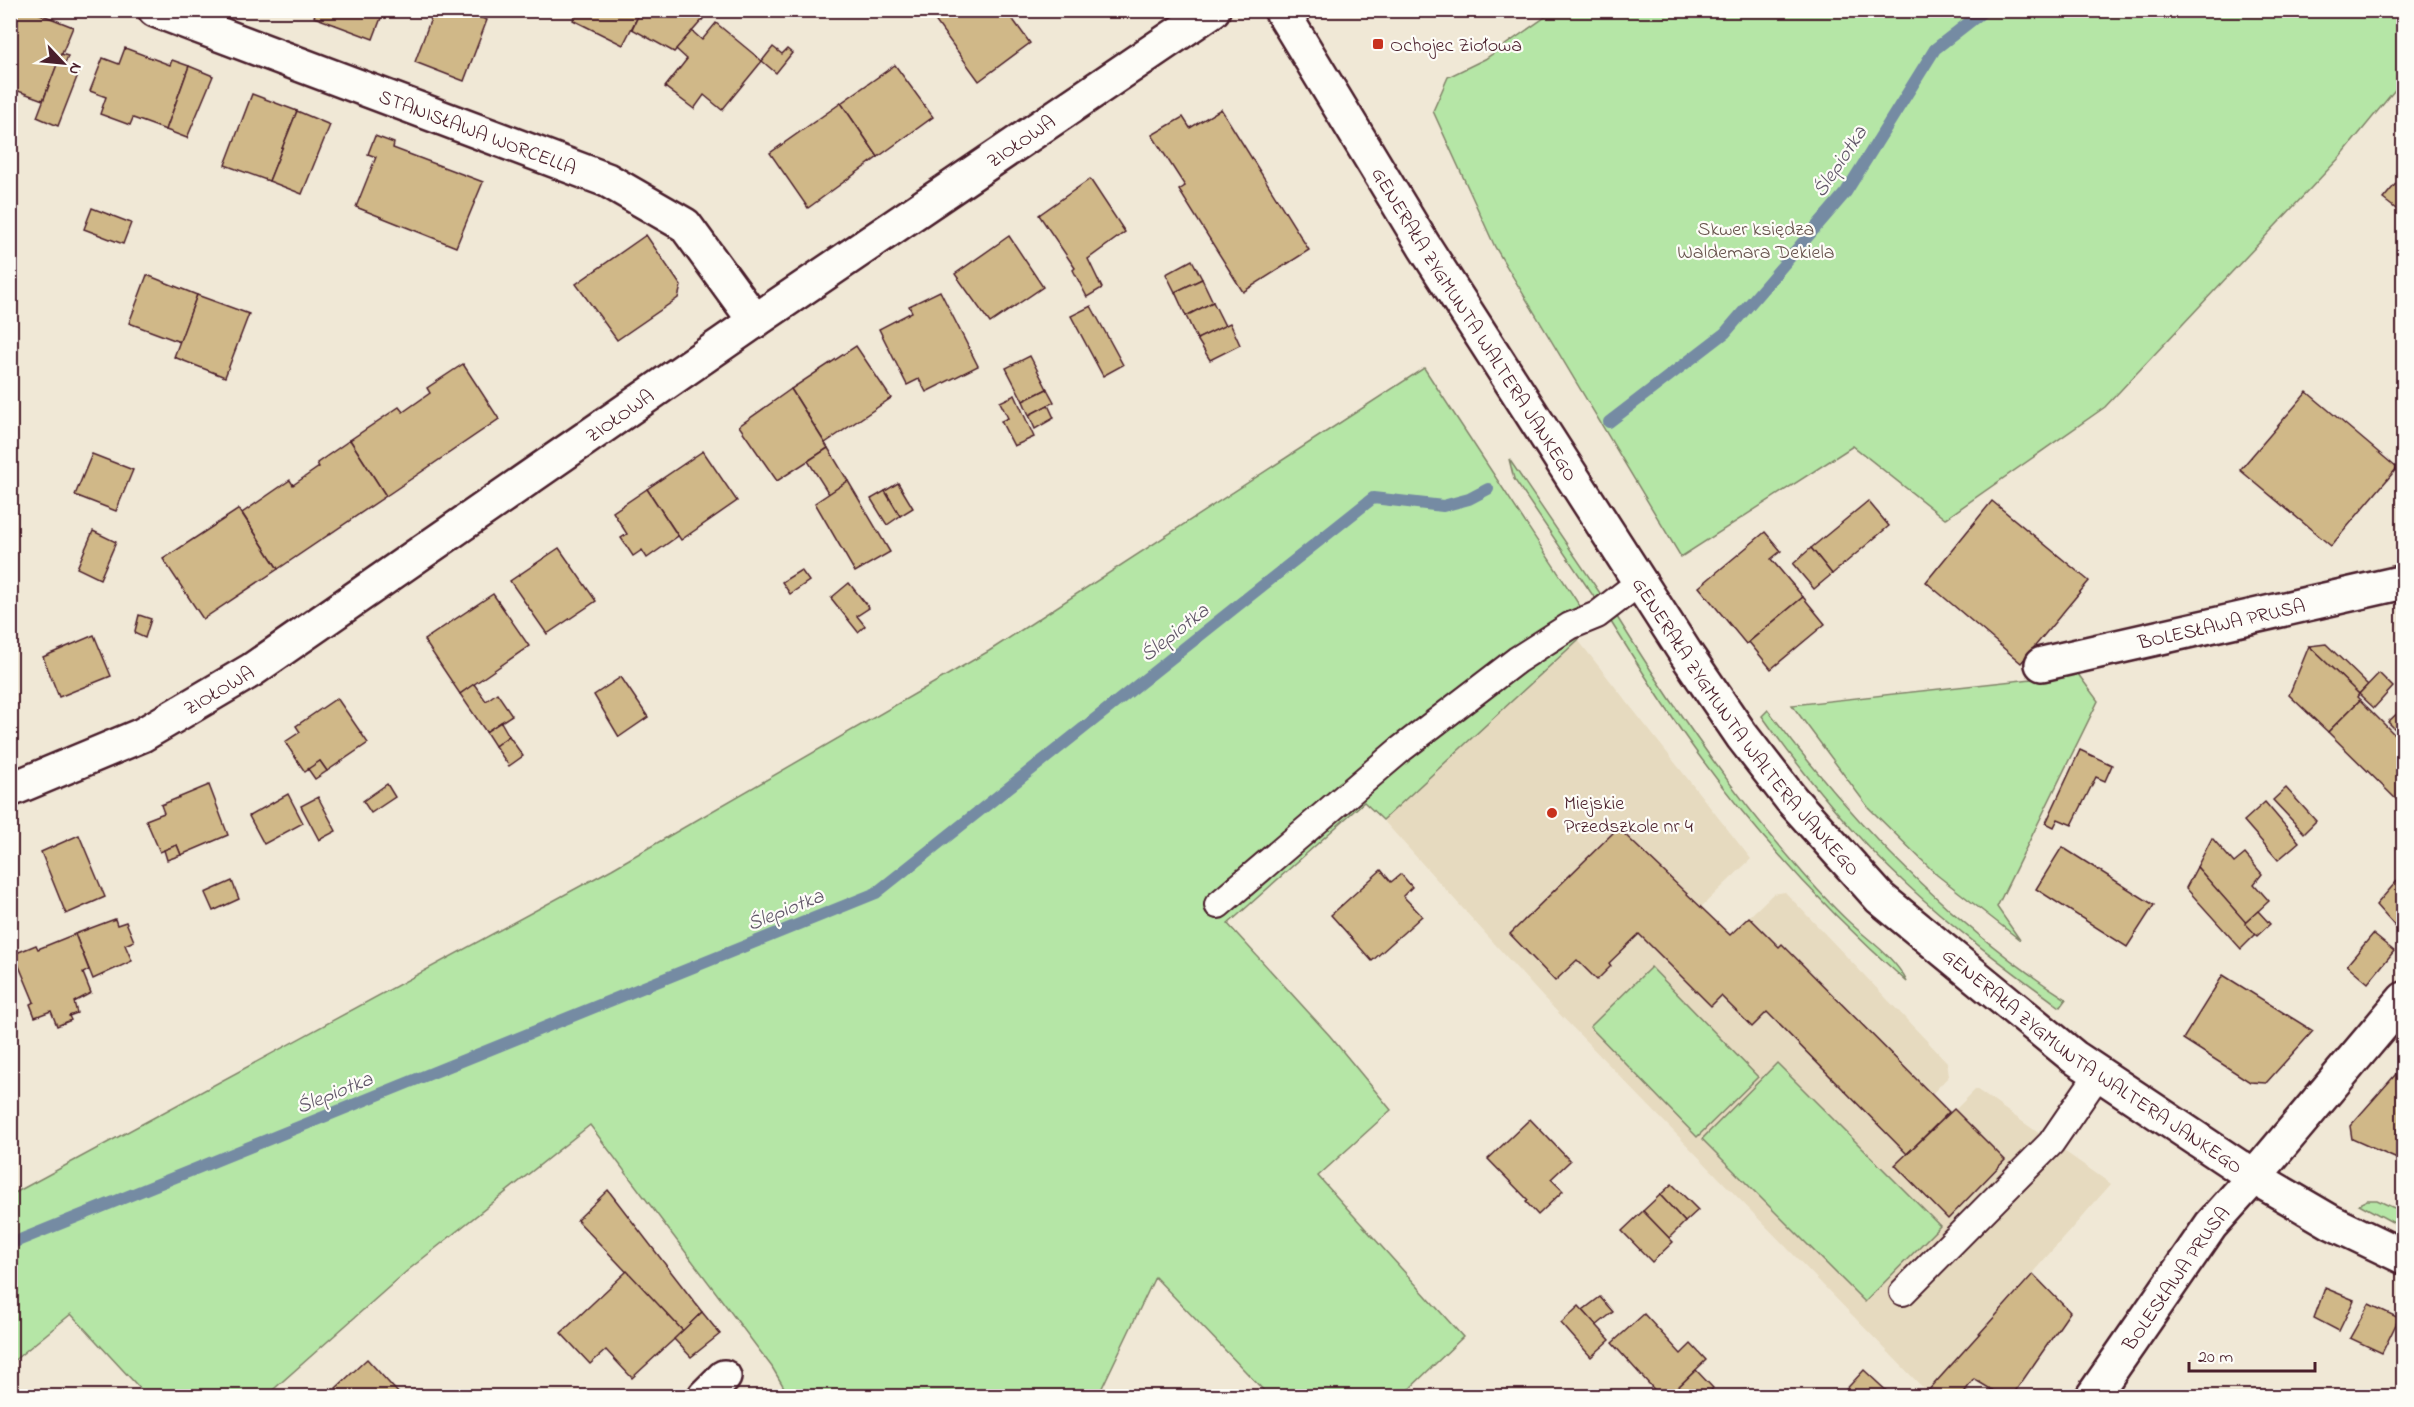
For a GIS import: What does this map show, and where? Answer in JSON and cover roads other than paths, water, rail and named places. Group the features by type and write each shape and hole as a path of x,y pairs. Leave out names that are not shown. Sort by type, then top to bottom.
{"street":[{"name":"STANISŁAWA WORCELLA","path":"155,10 607,180 685,225 755,321"},
{"name":"ZIOŁOWA","path":"10,790 142,735 252,670 755,321 1213,10"},
{"name":"GENERAŁA ZYGMUNTA WALTERA JANKEGO","path":"1281,10 1424,246 1742,736 1791,799 1880,898 2074,1057 2254,1177 2331,1222 2403,1257"},
{"name":"BOLESŁAWA PRUSA","path":"2042,664 2403,582"},
{"name":"BOLESŁAWA PRUSA","path":"2093,1396 2211,1225 2403,999"}],"lane":[{"path":"1218,905 1401,749 1517,660 1570,626 1597,615 1640,582"},
{"path":"1903,1292 2051,1143 2099,1073"}],"waterway":[{"name":"Ślepiotka","path":"1609,422 1725,333 1846,192 1935,49 1985,10"},
{"name":"Ślepiotka","path":"10,1244 876,893 1373,498 1443,506 1469,499 1488,489"}],"place":[{"name":"Ochojec Ziołowa","path":"1378,44"},
{"name":"Miejskie Przedszkole nr 4","path":"1552,813"}],"park label":[{"name":"Skwer księdza Waldemara Dekiela","path":"1756,240"}]}
